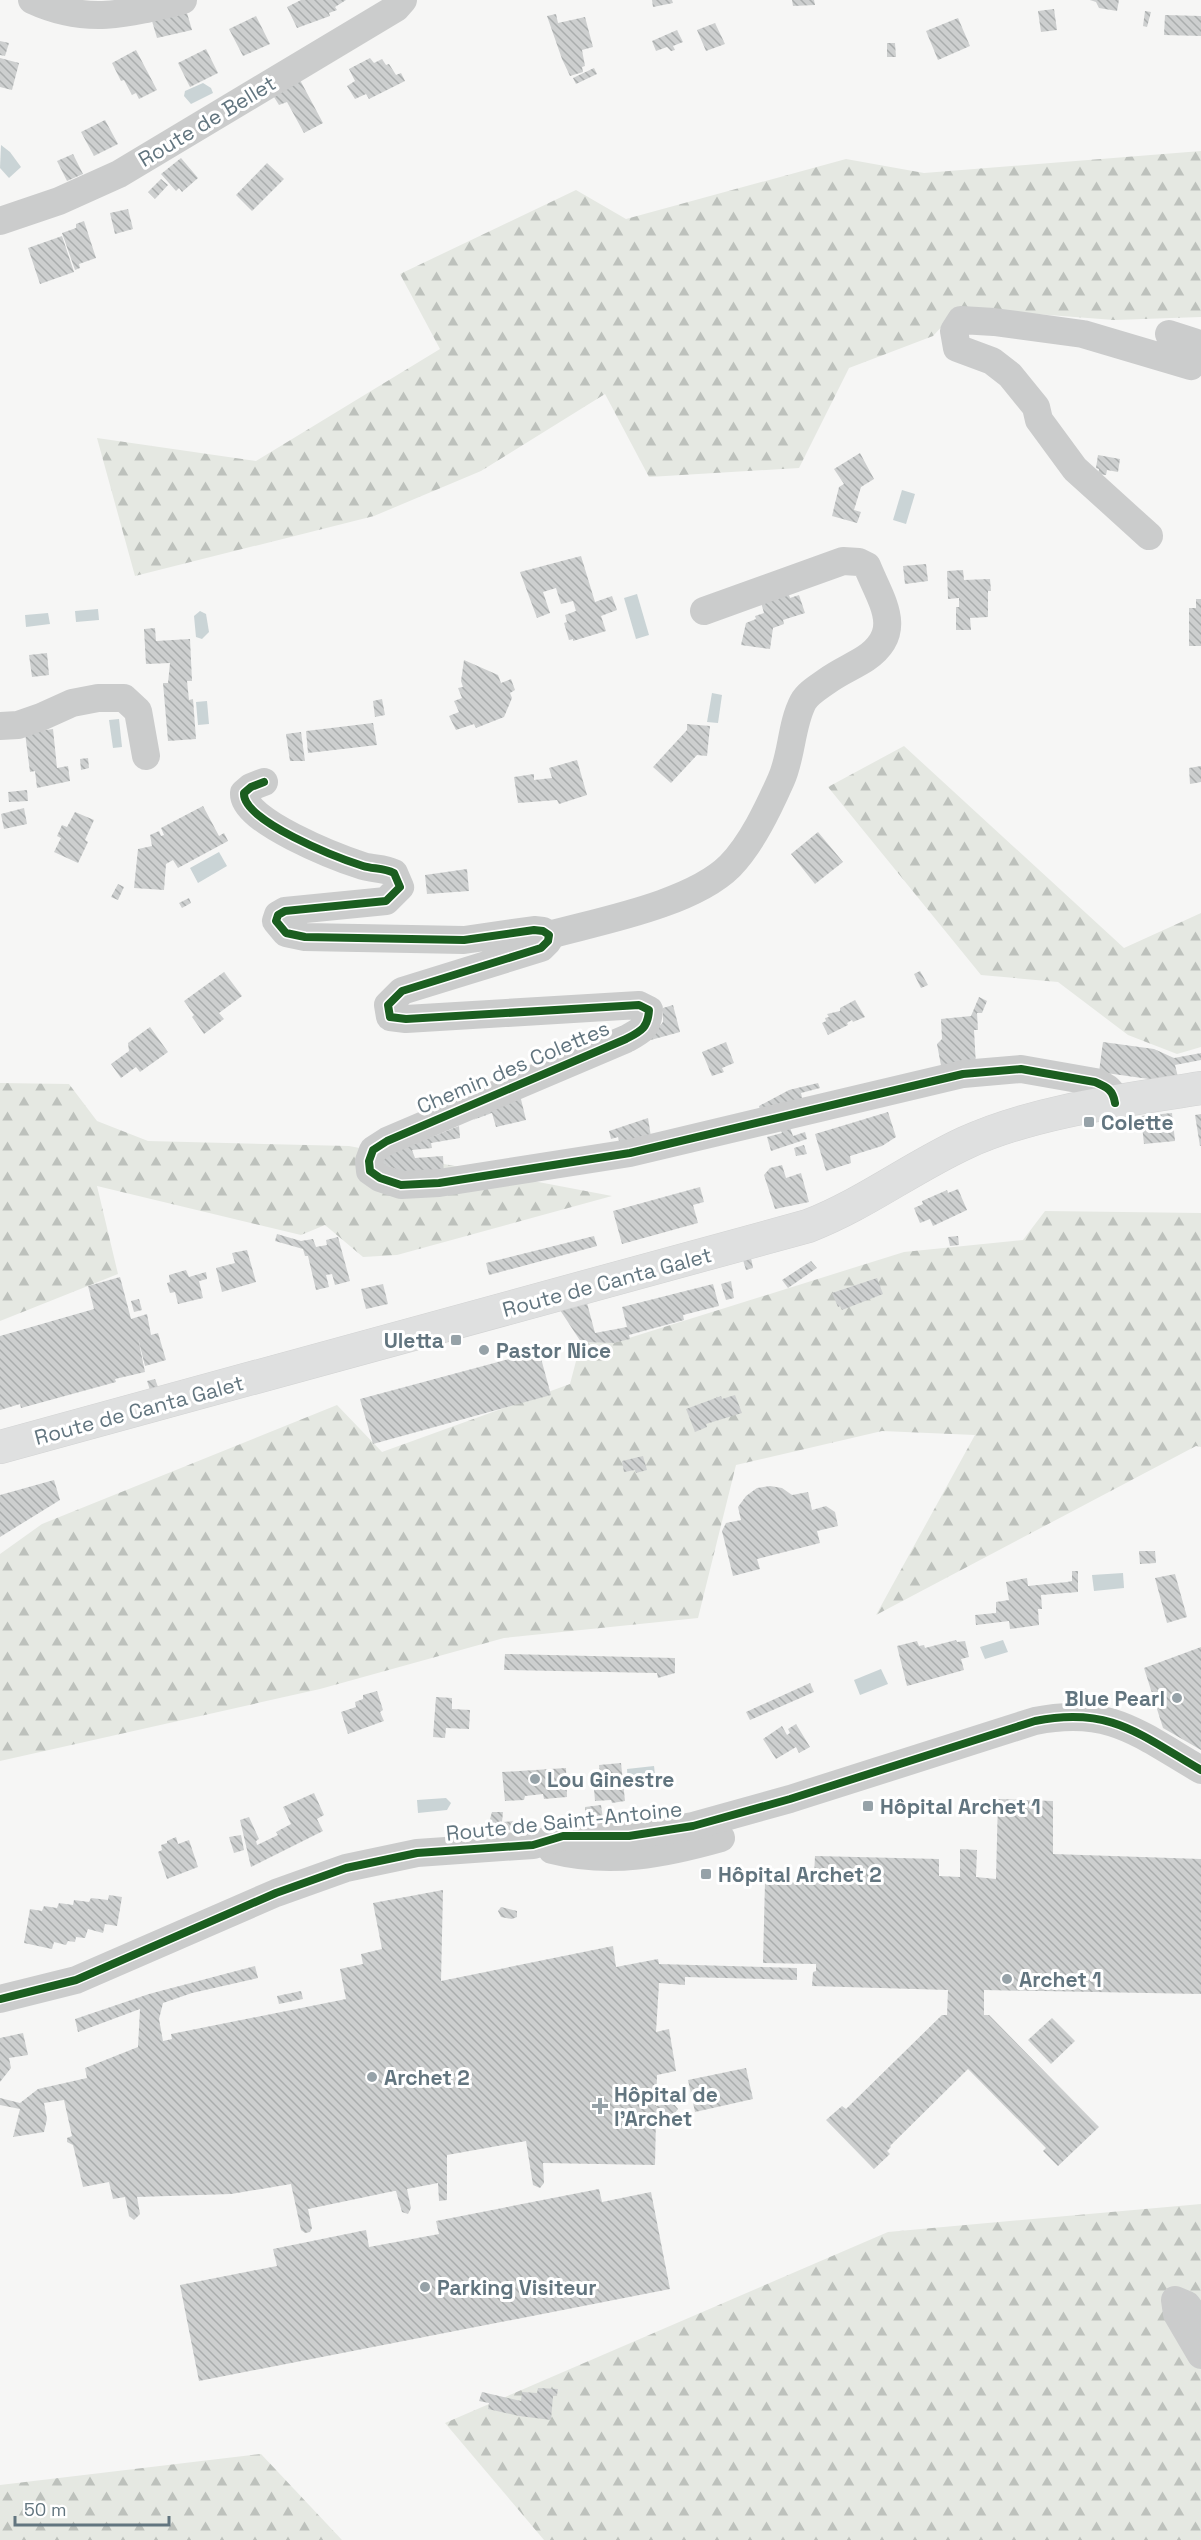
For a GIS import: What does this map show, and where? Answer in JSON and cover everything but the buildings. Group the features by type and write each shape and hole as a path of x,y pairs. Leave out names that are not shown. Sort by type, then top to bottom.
{"main road":[{"name":"Route de Canta Galet","path":"0,1447 808,1226 837,1215 964,1143 1003,1127 1052,1115 1201,1088"}],"street":[{"path":"32,0 52,9 102,16 126,14 183,0"},
{"name":"Route de Bellet","path":"0,221 59,201 119,174 396,8 403,0"},
{"path":"1149,536 1076,469 1039,420 1036,407 1010,375 992,361 957,348 954,331 961,320 1083,334 1191,366 1199,351 1194,342 1169,334"},
{"path":"264,782 251,787 244,793 244,800 249,808 263,820 344,860 394,873 399,879 400,887 386,901 285,911 278,915 276,921 286,933 306,937 464,940 534,930 543,931 549,935 667,901 706,883 730,866 741,853 767,810 782,777 804,701 830,679 867,658 880,647 888,635 888,621 872,577 867,566 859,562 843,561 704,611"},
{"path":"0,726 18,725 72,703 98,698 123,698 138,711 146,756"},
{"name":"Chemin des Colettes","path":"549,935 548,941 532,951 402,992 388,1005 390,1017 406,1019 639,1005 650,1010 649,1022 640,1032 626,1039 387,1141 373,1150 369,1161 370,1171 380,1178 401,1185 439,1183 630,1154 963,1074 1021,1069 1095,1082 1106,1086 1113,1093 1115,1103"},
{"name":"Route de Saint-Antoine","path":"626,1846 716,1821 1035,1721 1059,1716 1078,1715 1113,1721 1201,1770"},
{"name":"Route de Saint-Antoine","path":"0,1999 76,1980 276,1893 346,1868 417,1853 533,1845 563,1836 626,1846 658,1854 696,1845 857,1796 1019,1743 1062,1733 1080,1733 1114,1740 1201,1789"},
{"path":"1201,2325 1187,2305 1175,2300 1177,2314 1201,2355"}],"green space":[{"path":"1201,151 1201,317 1114,320 959,308 933,336 849,368 799,468 649,477 605,394 481,471 374,516 135,576 97,438 256,461 440,349 400,274 576,190 626,219 846,159 924,173"},
{"path":"904,746 1124,948 1201,913 1201,1047 1177,1054 1128,1035 1058,982 981,975 828,787"},
{"path":"0,1083 69,1084 97,1121 148,1141 349,1146 612,1196 397,1255 363,1257 325,1225 301,1235 97,1186 118,1274 0,1321"},
{"path":"1045,1211 1201,1213 1201,1447 1196,1446 876,1615 975,1435 882,1431 736,1465 698,1618 504,1638 320,1689 0,1761 0,1554 42,1524 337,1405 382,1452 570,1384 581,1342 613,1343 904,1252 1023,1240"},
{"path":"1201,2204 1201,2540 544,2540 445,2423 888,2232"},
{"path":"261,2454 342,2540 0,2540 0,2485"}],"shaded area":[{"path":"203,83 211,88 213,93 191,104 184,96 185,91"},
{"path":"1,145 10,152 21,167 9,178 0,168"},
{"path":"902,490 915,494 906,524 893,520"},
{"path":"637,594 649,635 636,639 624,598"},
{"path":"98,609 99,620 76,622 75,611"},
{"path":"200,611 206,614 209,632 202,639 196,637 194,616"},
{"path":"48,613 50,624 26,627 25,615"},
{"path":"712,693 722,695 718,723 707,722"},
{"path":"207,701 209,724 198,725 196,702"},
{"path":"119,719 122,747 113,748 109,720"},
{"path":"219,852 227,866 198,883 190,868"},
{"path":"1123,1573 1124,1588 1094,1591 1092,1575"},
{"path":"1003,1640 1008,1652 985,1659 980,1647"},
{"path":"881,1669 888,1684 860,1695 854,1680"},
{"path":"654,1766 656,1783 628,1786 627,1769"},
{"path":"446,1798 451,1803 447,1810 418,1813 417,1800"}],"cycle path":[{"path":"264,782 251,787 244,793 248,804 258,815 314,847 363,866 394,873 400,887 386,901 285,911 278,915 276,921 286,933 305,937 464,940 534,930 543,931 549,935 548,941 541,948 402,991 388,1005 390,1017 406,1019 639,1005 649,1010 645,1025 636,1034 387,1141 373,1150 369,1161 370,1171 380,1178 401,1185 439,1183 630,1153 963,1074 1021,1069 1095,1082 1109,1090 1115,1103"},
{"path":"0,1999 76,1980 276,1893 346,1868 417,1853 533,1845 563,1836 629,1836 693,1826 790,1799 1035,1721 1061,1717 1104,1720 1141,1735 1201,1770"}],"place":[{"name":"Colette","path":"1089,1122"},
{"name":"Uletta","path":"456,1340"},
{"name":"Pastor Nice","path":"484,1350"},
{"name":"Blue Pearl","path":"1177,1698"},
{"name":"Lou Ginestre","path":"535,1779"},
{"name":"Hôpital Archet 1","path":"868,1806"},
{"name":"Hôpital Archet 2","path":"706,1874"},
{"name":"Archet 1","path":"1007,1979"},
{"name":"Archet 2","path":"372,2077"},
{"name":"Hôpital de l'Archet","path":"600,2106"},
{"name":"Parking Visiteur","path":"425,2287"}]}
